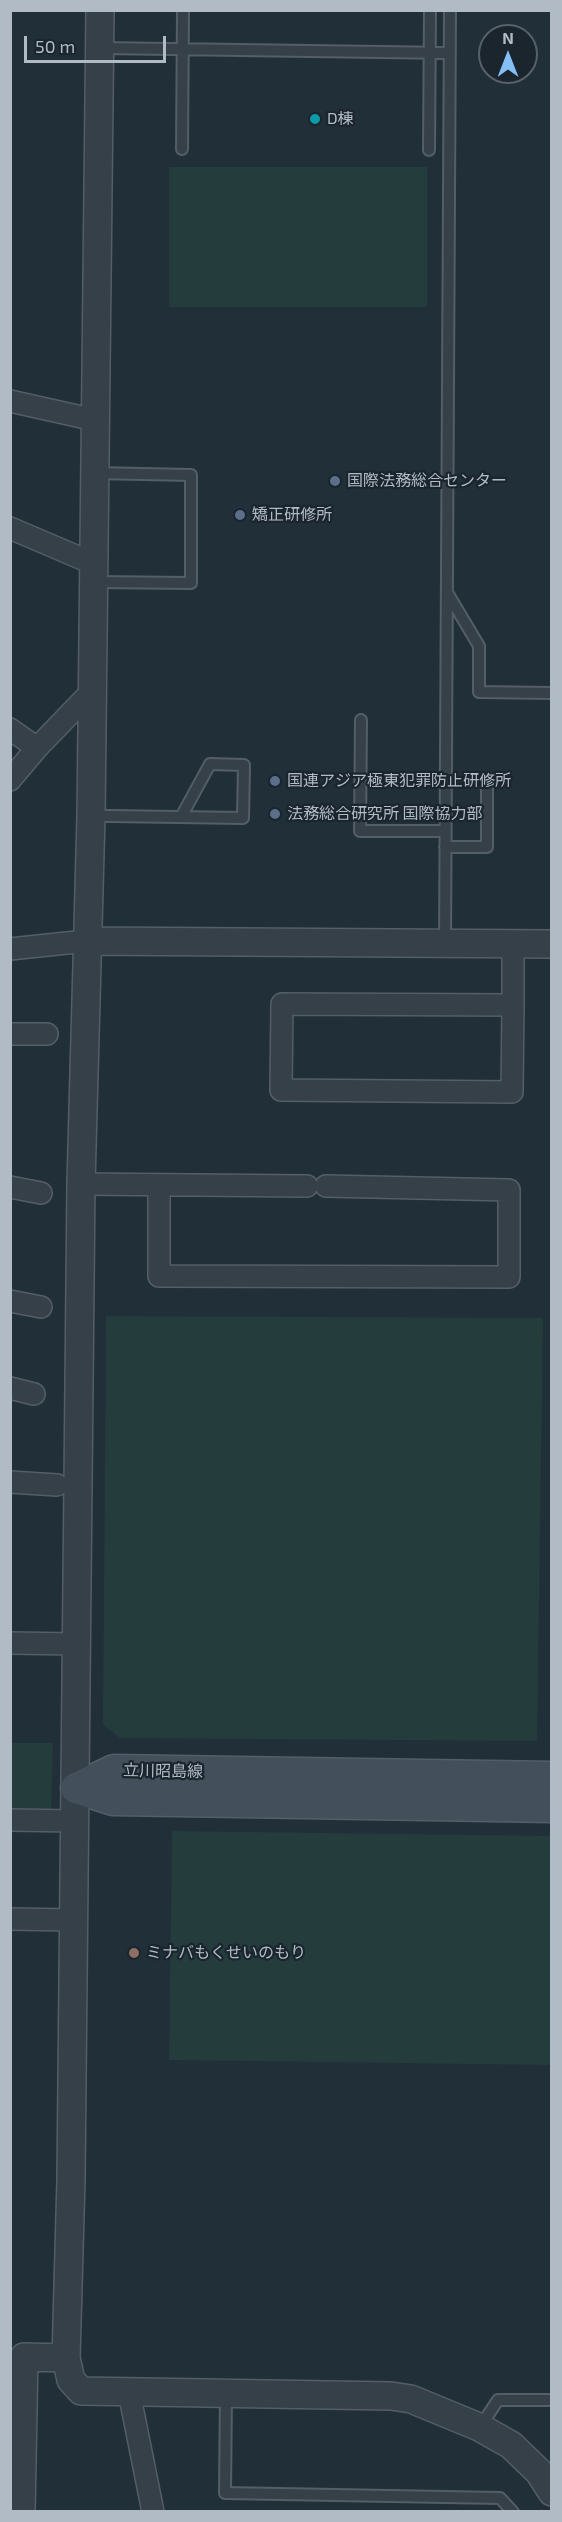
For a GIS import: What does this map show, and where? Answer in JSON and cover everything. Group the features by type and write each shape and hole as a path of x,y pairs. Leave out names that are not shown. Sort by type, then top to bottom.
{"main road":[{"name":"立川昭島線","path":"76,1788 114,1770 552,1777"},
{"name":"立川昭島線","path":"76,1788 113,1800 552,1807"}],"street":[{"path":"100,10 91,816 81,1184 76,1788 71,2179 66,2358 71,2380 81,2391 390,2396 428,2404 479,2427 525,2457 551,2490"},
{"path":"11,403 95,420"},
{"path":"10,528 92,573"},
{"path":"10,780 37,748 91,692"},
{"path":"10,729 37,748"},
{"path":"10,949 86,941 552,944"},
{"path":"513,944 513,1005 512,1092 281,1090 282,1004 513,1005"},
{"path":"10,1034 47,1034"},
{"path":"81,1184 317,1186 509,1190 509,1277 159,1276 159,1185"},
{"path":"10,1187 41,1193"},
{"path":"10,1301 42,1307"},
{"path":"10,1388 34,1394"},
{"path":"10,1482 57,1485"},
{"path":"10,1642 77,1644"},
{"path":"10,1820 75,1821"},
{"path":"10,1919 73,1920"},
{"path":"21,2511 17,2357 66,2358"},
{"path":"129,2392 153,2511"}],"lane":[{"path":"182,149 183,10"},
{"path":"429,150 430,10"},
{"path":"445,943 450,10"},
{"path":"99,48 450,53"},
{"path":"92,573 191,583 191,475 94,473"},
{"path":"447,592 479,646 479,692 552,693"},
{"path":"361,720 360,831 445,831"},
{"path":"91,816 243,818 244,765 210,764 181,817"},
{"path":"445,847 487,848 487,786"},
{"path":"226,2394 225,2493 500,2498 513,2511"},
{"path":"479,2427 498,2400 552,2400"}],"green space":[{"path":"169,167 427,167 427,307 169,307"},
{"path":"106,1316 543,1318 537,1741 120,1738 103,1725"},
{"path":"11,1743 53,1743 51,1812 11,1812"},
{"path":"172,1831 551,1836 551,2065 169,2060"}],"place":[{"name":"D棟","path":"315,119"},
{"name":"国際法務総合センター","path":"335,481"},
{"name":"矯正研修所","path":"240,515"},
{"name":"国連アジア極東犯罪防止研修所","path":"275,781"},
{"name":"法務総合研究所 国際協力部","path":"275,814"},
{"name":"ミナバもくせいのもり","path":"134,1953"}]}
